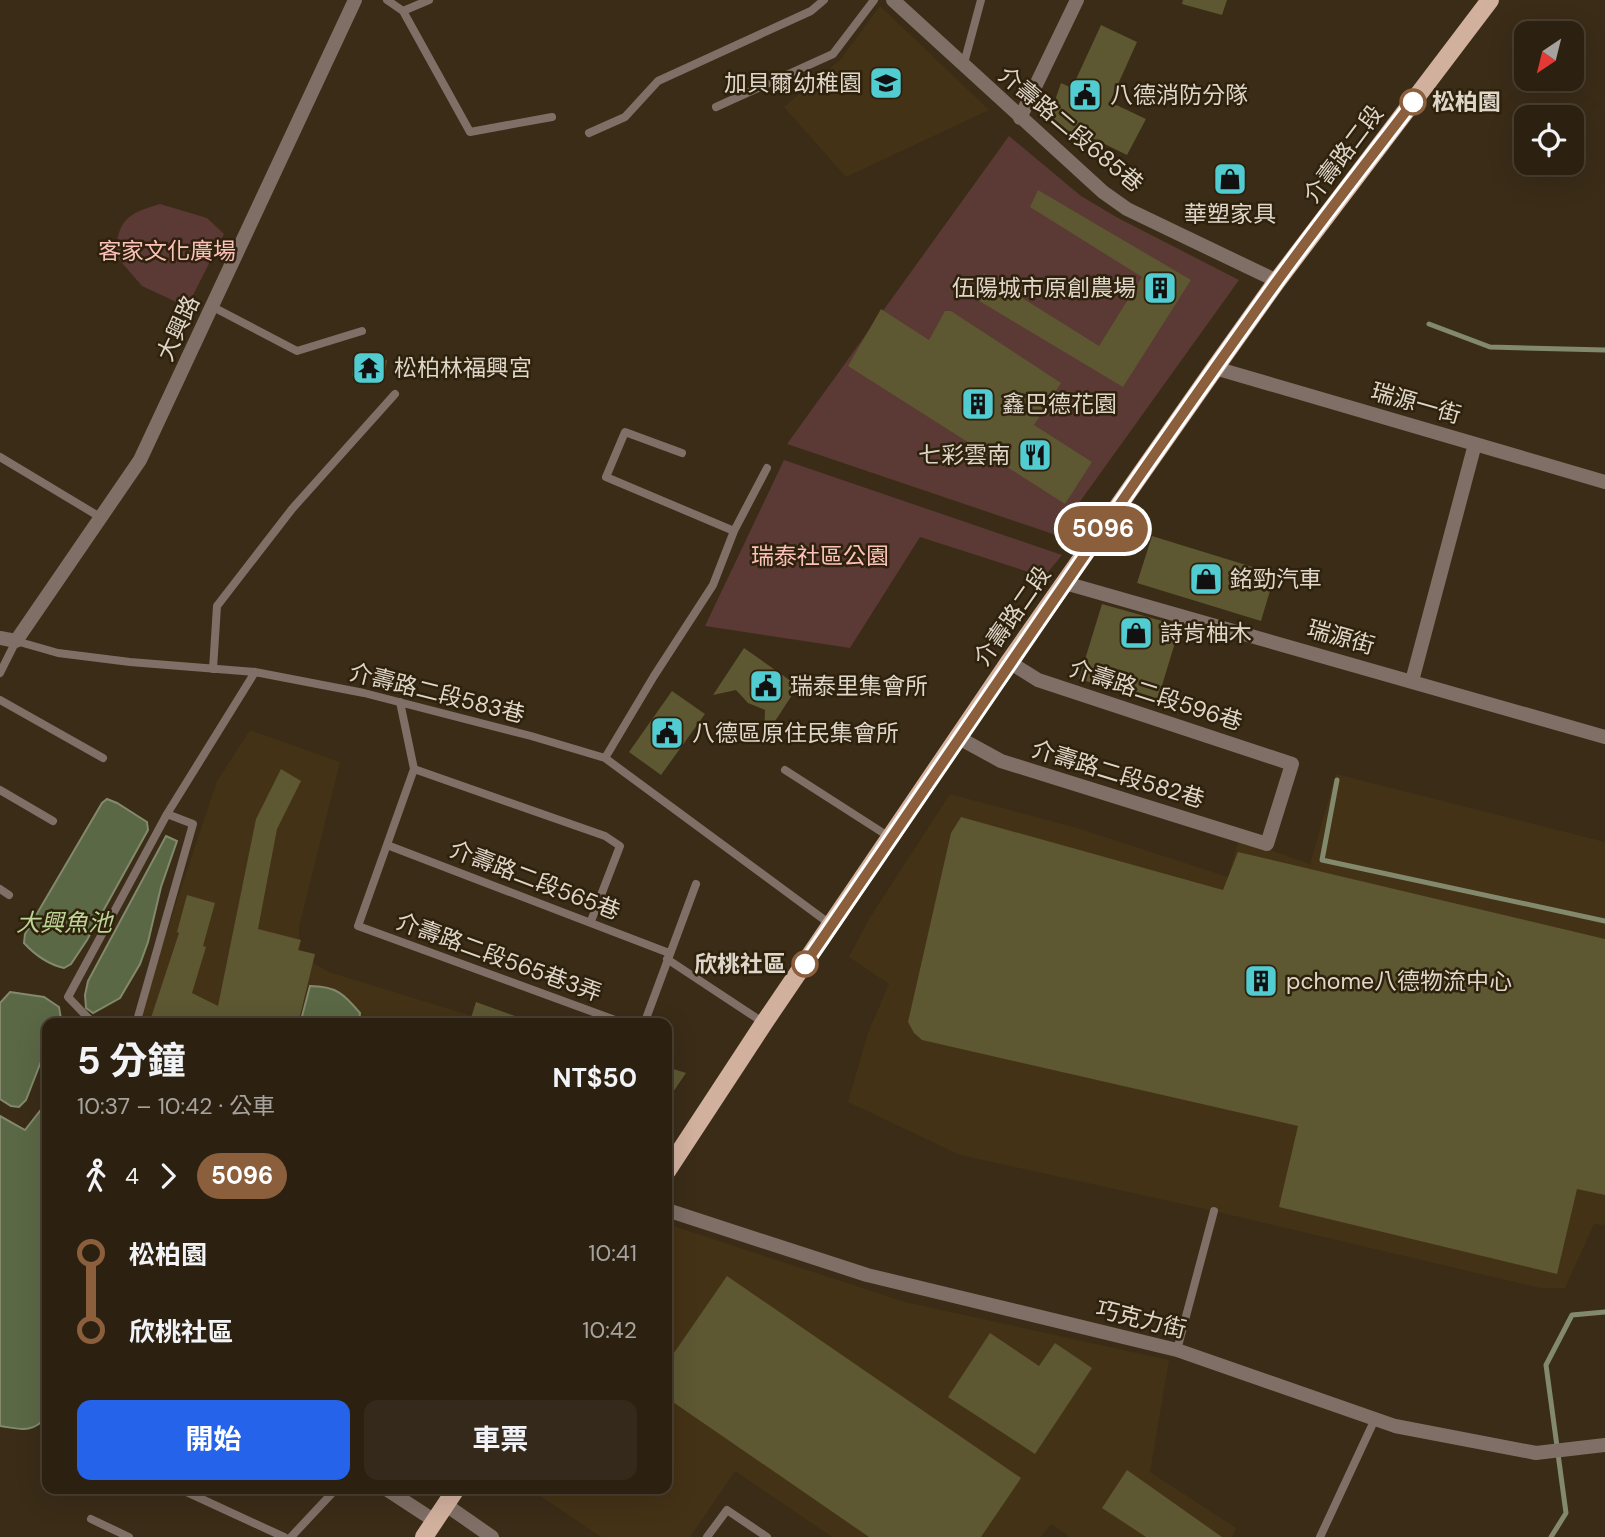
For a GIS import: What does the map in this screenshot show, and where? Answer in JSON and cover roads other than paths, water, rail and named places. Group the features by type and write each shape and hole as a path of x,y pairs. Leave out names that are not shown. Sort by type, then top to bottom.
{"main road":[{"name":"介壽路二段","path":"672,1163 1009,662 1215,368 1277,281 1490,0"},
{"path":"424,1537 453,1494"}],"street":[{"name":"大興路","path":"16,641 140,460 355,0"},
{"name":"介壽路二段685巷","path":"893,0 1102,192 1127,209 1277,281"},
{"path":"1020,118 1077,0"},
{"name":"瑞源一街","path":"1215,368 1605,482"},
{"path":"1412,681 1475,444"},
{"name":"瑞源街","path":"1065,583 1605,737"},
{"path":"0,638 16,641"},
{"name":"介壽路二段596巷","path":"1009,662 1038,680 1292,764 1267,844"},
{"name":"介壽路二段582巷","path":"959,738 1001,761 1267,844"},
{"name":"巧克力街","path":"672,1212 867,1275 1177,1350 1395,1426 1536,1452 1605,1445"},
{"path":"394,1494 435,1521"},
{"path":"446,1505 492,1537"}],"lane":[{"path":"387,0 402,10 470,132 552,117"},
{"path":"402,10 429,0"},
{"path":"589,133 625,117 659,81 811,10 824,0"},
{"path":"716,107 833,54 874,0"},
{"path":"963,66 981,0"},
{"path":"213,307 297,351 362,331"},
{"path":"213,669 217,606 292,509 396,394"},
{"path":"682,453 625,432 606,477 734,531"},
{"path":"0,457 100,517"},
{"path":"605,758 713,585 734,531 767,468"},
{"path":"0,673 16,641"},
{"name":"介壽路二段583巷","path":"16,641 58,653 255,672 400,702 605,758 831,925"},
{"path":"88,1018 68,997 167,814 255,672"},
{"path":"0,699 103,758"},
{"path":"387,845 414,769 400,702"},
{"path":"414,769 605,836 620,846 591,921"},
{"path":"785,770 891,838"},
{"path":"0,790 53,821"},
{"path":"138,1018 192,824 167,814"},
{"name":"介壽路二段565巷","path":"387,845 591,921 668,956 764,1023"},
{"name":"介壽路二段565巷3弄","path":"387,845 359,926 610,1018"},
{"path":"646,1018 696,884"},
{"path":"0,889 9,895"},
{"path":"1177,1350 1214,1211"},
{"path":"1320,1537 1375,1419"},
{"path":"191,1494 284,1537"},
{"path":"291,1537 331,1494"},
{"path":"708,1537 727,1510 767,1537"},
{"path":"90,1519 129,1537"}],"water":[{"name":"大興魚池","path":"107,799 147,822 148,830 87,940 71,964 64,968 32,951 24,943 25,934 102,803"},
{"name":"大興魚池","path":"166,836 177,841 140,964 120,998 93,1013 86,1008 88,981"},
{"path":"310,986 333,990 344,996 360,1013 360,1018 302,1018"},
{"name":"大興魚池","path":"10,992 44,997 59,1007 61,1018 42,1018 42,1059 26,1100 19,1107 11,1106 0,1099 0,1003"},
{"path":"42,1108 42,1422 31,1428 20,1429 0,1426 0,1116 25,1130"}],"waterway":[{"path":"1429,324 1490,347 1605,350"},
{"path":"1337,780 1322,860 1605,921"},
{"path":"1551,1537 1566,1513 1546,1365 1572,1315 1605,1312"}],"place":[{"name":"加貝爾幼稚園","path":"886,83"},
{"name":"八德消防分隊","path":"1085,95"},
{"name":"松柏園","path":"1413,102"},
{"name":"華塑家具","path":"1230,179"},
{"name":"伍陽城市原創農場","path":"1160,288"},
{"name":"松柏林福興宮","path":"369,368"},
{"name":"鑫巴德花園","path":"978,404"},
{"name":"七彩雲南","path":"1035,455"},
{"name":"銘勁汽車","path":"1206,579"},
{"name":"詩肯柚木","path":"1136,633"},
{"name":"瑞泰里集會所","path":"766,686"},
{"name":"八德區原住民集會所","path":"667,733"},
{"name":"欣桃社區","path":"805,964"},
{"name":"pchome八德物流中心","path":"1261,981"}],"park label":[{"name":"客家文化廣場","path":"167,251"},
{"name":"瑞泰社區公園","path":"820,556"}]}
